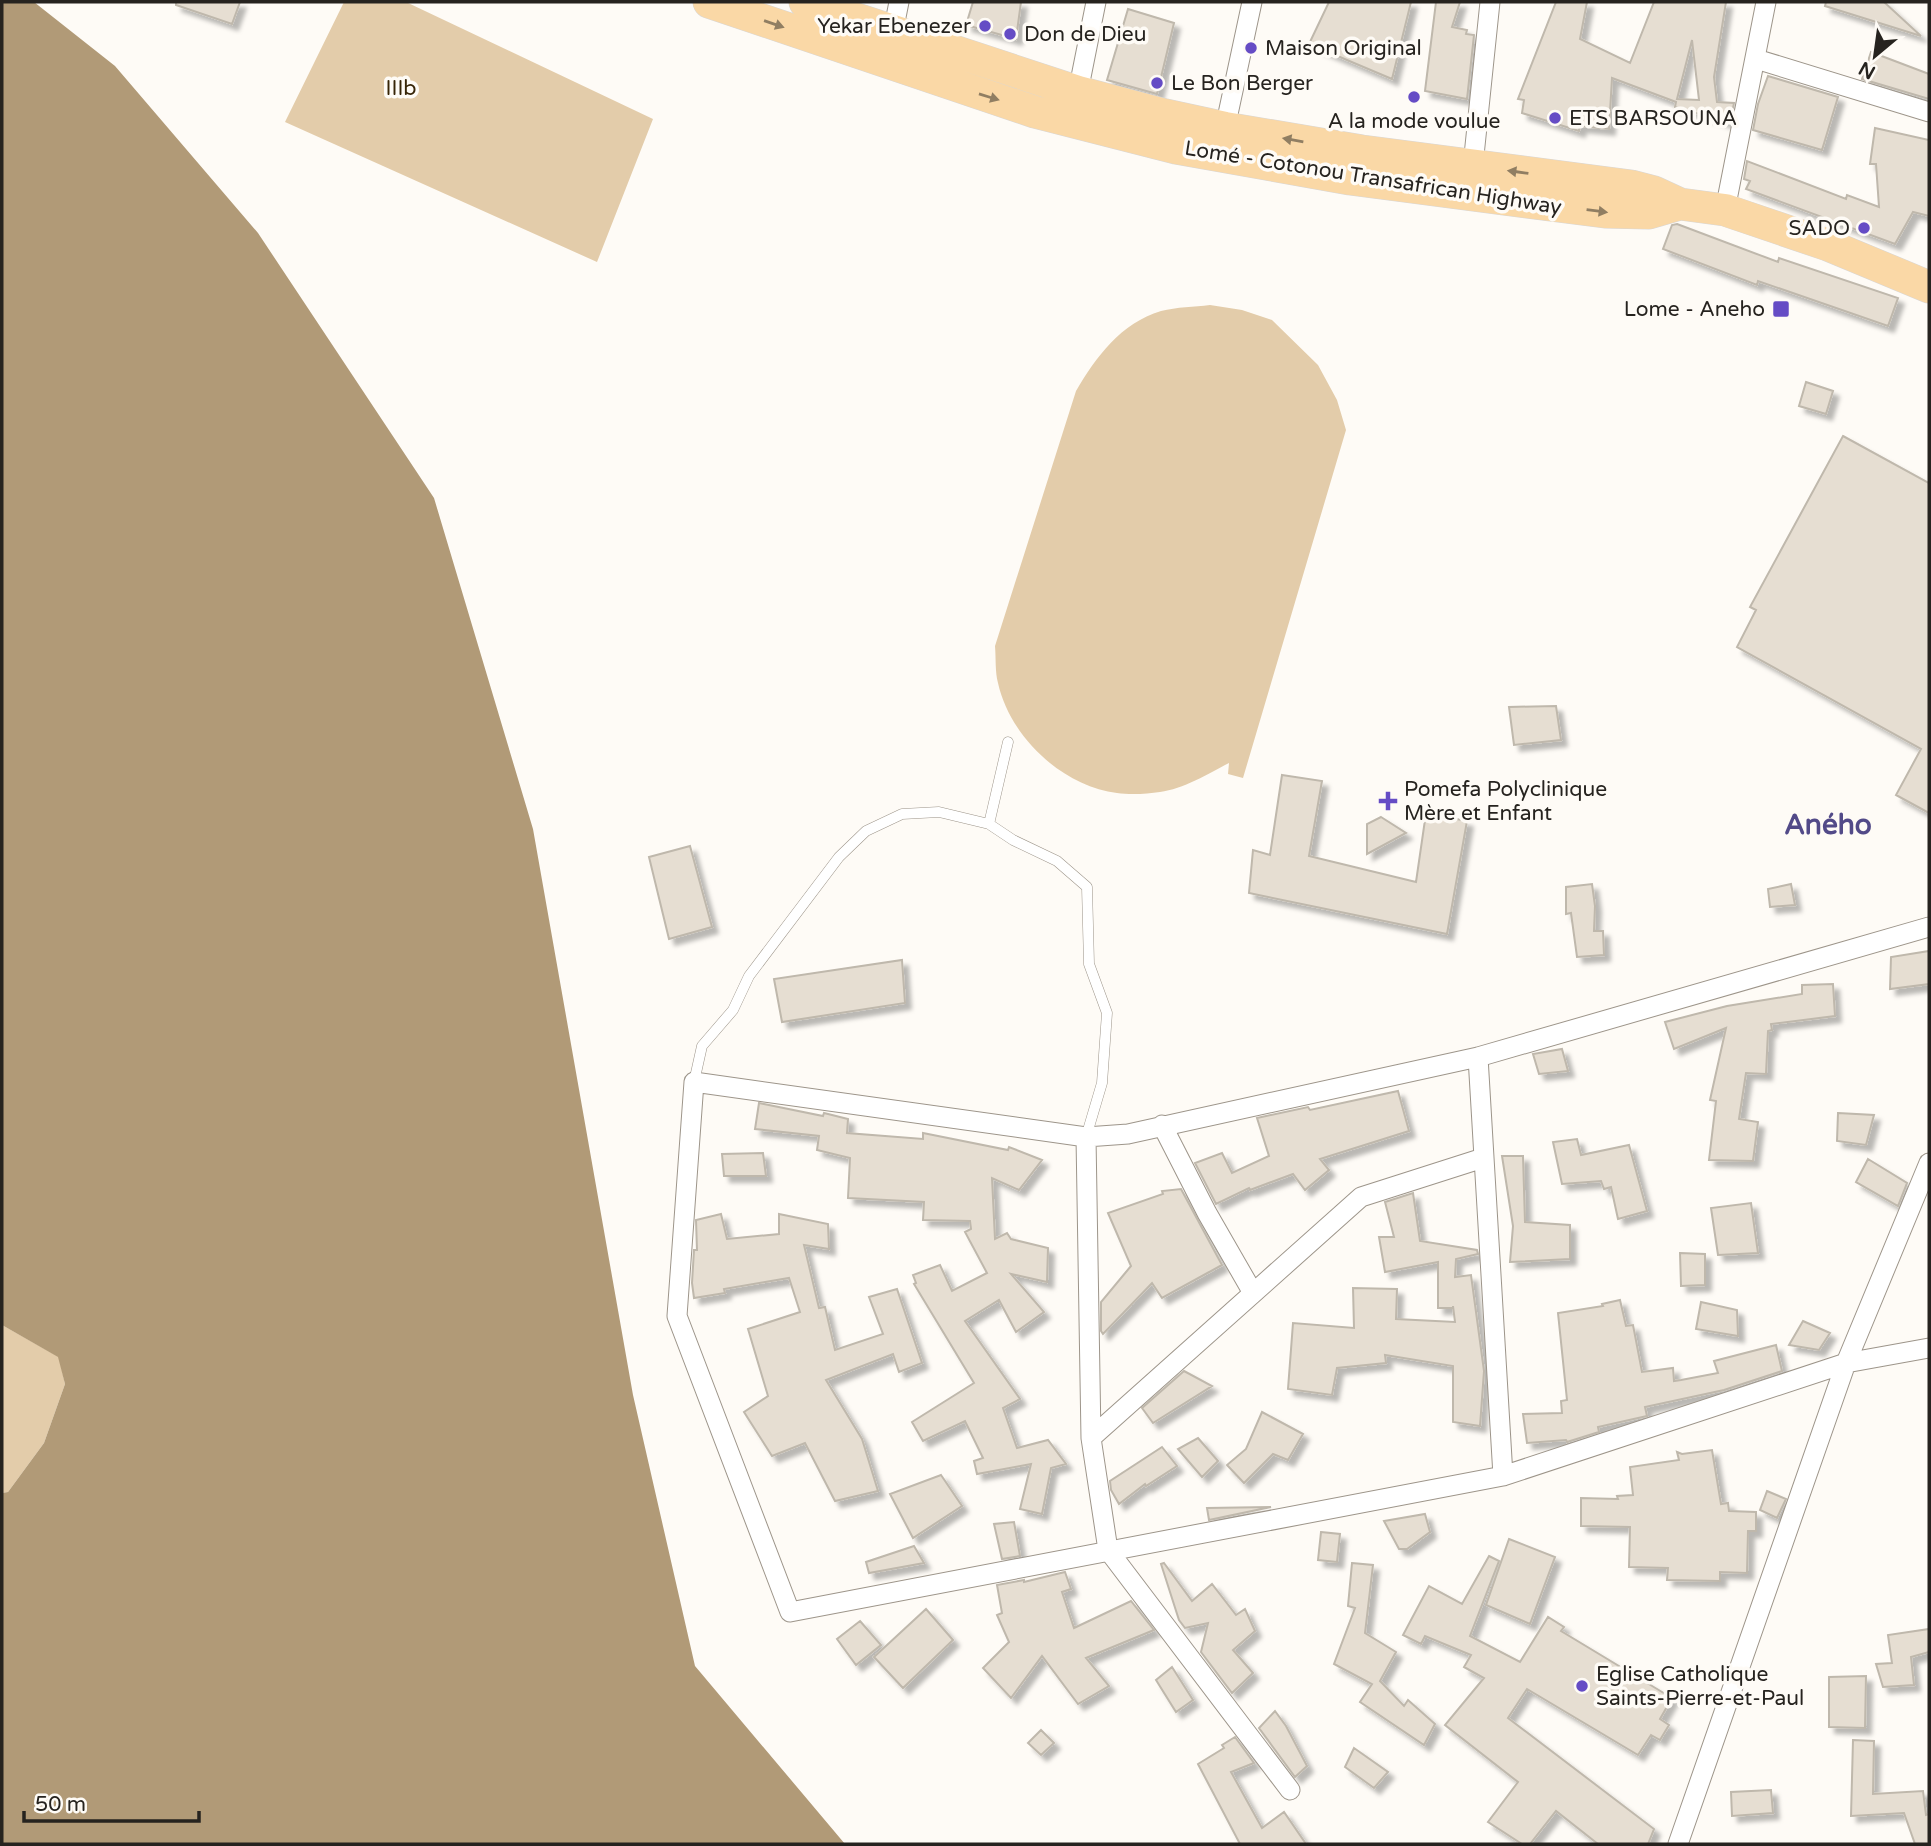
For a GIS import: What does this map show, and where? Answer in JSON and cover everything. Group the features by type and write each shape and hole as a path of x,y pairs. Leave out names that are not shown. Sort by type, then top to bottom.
{"highway":[{"name":"Lomé - Cotonou Transafrican Highway","path":"709,2 955,87 1035,112 1176,148 1350,179 1605,212 1649,213 1681,204"},
{"name":"Lomé - Cotonou Transafrican Highway","path":"805,2 1078,92 1154,113 1362,152 1631,186 1654,192 1681,204 1726,209 1828,245 1929,287"}],"street":[{"path":"893,32 899,2"},
{"path":"1078,92 1096,2"},
{"path":"1225,128 1252,2"},
{"path":"1474,165 1490,2"},
{"path":"1726,209 1766,2"},
{"path":"1756,59 1929,112"},
{"path":"1929,927 1478,1057 1128,1134 1086,1137 694,1082 677,1316 790,1612 1503,1476 1846,1363 1929,1348"},
{"path":"1478,1057 1503,1476"},
{"path":"1162,1125 1207,1213 1253,1293"},
{"path":"1086,1137 1091,1438 1108,1550 1290,1790"},
{"path":"1091,1438 1361,1197 1483,1158"},
{"path":"1678,1844 1846,1363 1929,1163"}],"lane":[{"path":"989,824 1008,742"},
{"path":"694,1082 702,1046 733,1010 749,976 839,857 866,831 902,814 939,812 989,824 1013,840 1056,861 1087,887 1089,964 1107,1013 1102,1083 1086,1137"}],"green space":[{"name":"IIIb","path":"344,2 406,2 653,119 597,262 285,122"},
{"path":"1210,305 1242,310 1272,320 1318,365 1337,400 1346,430 1243,778 1228,774 1229,763 1178,788 1144,794 1117,793 1077,780 1058,769 1026,740 1004,703 997,679 995,646 1076,391 1084,378 1111,343 1147,316 1161,311"},
{"path":"2,1325 59,1357 65,1384 44,1443 8,1492 2,1493"}],"shaded area":[{"path":"2,2 34,2 115,66 258,233 434,498 533,829 633,1395 695,1666 845,1844 2,1844 2,1493 8,1492 44,1443 65,1384 58,1357 2,1325"}],"building":[{"path":"176,2 240,2 232,24 176,5"},
{"path":"973,2 1021,2 1016,39 966,25"},
{"path":"1329,2 1411,2 1392,79 1309,44"},
{"path":"1436,2 1460,2 1452,27 1467,30 1466,34 1474,35 1467,99 1425,91"},
{"path":"1556,2 1587,2 1580,39 1630,63 1654,2 1726,2 1714,77 1717,102 1734,103 1730,123 1675,107 1676,102 1612,78 1609,129 1580,126 1579,131 1522,113 1524,100 1518,99","holes":["1692,40 1699,100 1677,99"]},
{"path":"1826,2 1884,2 1921,36 1825,6"},
{"path":"1128,9 1174,23 1157,94 1107,80"},
{"path":"1871,52 1929,74 1929,99 1862,79"},
{"path":"1768,76 1838,97 1822,150 1753,130 1758,104"},
{"path":"1875,128 1929,140 1929,216 1913,212 1895,244 1746,189 1750,181 1744,179 1747,161 1846,199 1847,195 1879,207 1876,164 1870,164"},
{"path":"1677,224 1778,262 1779,258 1898,298 1888,326 1758,281 1757,285 1663,249 1672,225"},
{"path":"1806,382 1833,391 1826,414 1799,406"},
{"path":"1843,436 1929,483 1929,813 1896,795 1921,749 1737,647 1756,610 1750,607"},
{"path":"1556,706 1561,740 1514,745 1509,707"},
{"path":"1282,775 1322,781 1309,856 1416,882 1426,813 1467,821 1447,934 1249,893 1253,850 1270,855"},
{"path":"1381,817 1406,833 1367,854 1367,824"},
{"path":"690,846 712,927 669,939 649,857"},
{"path":"1592,884 1594,931 1603,931 1604,955 1577,957 1571,913 1566,914 1566,887"},
{"path":"1791,884 1795,905 1770,907 1768,889"},
{"path":"1929,951 1929,984 1890,989 1891,957"},
{"path":"902,960 905,1003 782,1022 774,979"},
{"path":"1833,984 1835,1016 1771,1024 1772,1030 1768,1031 1766,1074 1746,1073 1739,1119 1758,1122 1753,1161 1709,1160 1716,1101 1710,1100 1726,1028 1674,1049 1665,1022 1727,1006 1802,994 1802,985"},
{"path":"1562,1049 1568,1071 1539,1074 1533,1054"},
{"path":"1398,1091 1409,1131 1320,1159 1329,1170 1305,1190 1293,1174 1250,1190 1249,1188 1216,1204 1195,1163 1222,1153 1232,1173 1269,1156 1257,1118 1308,1107 1310,1110"},
{"path":"759,1103 848,1119 847,1133 923,1139 923,1133 1008,1150 1009,1147 1042,1160 1019,1190 992,1178 995,1239 1007,1233 1011,1239 1048,1248 1047,1282 1011,1274 1044,1312 1016,1332 999,1300 965,1321 1020,1399 1003,1408 1017,1448 1048,1440 1066,1464 1051,1468 1042,1514 1020,1509 1031,1464 977,1474 974,1461 983,1458 965,1421 923,1441 912,1422 974,1383 914,1284 913,1275 940,1265 952,1291 987,1273 965,1232 971,1229 970,1221 923,1220 924,1202 848,1198 850,1158 817,1150 819,1136 755,1129"},
{"path":"1838,1113 1874,1115 1866,1145 1837,1141"},
{"path":"1577,1139 1581,1155 1629,1145 1647,1211 1618,1219 1611,1187 1604,1189 1601,1181 1562,1184 1553,1142"},
{"path":"763,1153 766,1176 724,1176 722,1154"},
{"path":"1502,1156 1523,1156 1525,1222 1570,1225 1570,1259 1510,1262 1513,1226"},
{"path":"1868,1159 1907,1183 1898,1206 1856,1182"},
{"path":"1181,1189 1222,1265 1162,1298 1152,1283 1103,1334 1101,1302 1131,1266 1108,1213 1163,1194 1162,1191"},
{"path":"1413,1193 1420,1241 1477,1250 1478,1254 1456,1259 1455,1277 1471,1275 1484,1371 1480,1426 1453,1422 1453,1366 1385,1355 1386,1363 1337,1368 1332,1395 1288,1389 1293,1323 1354,1328 1353,1288 1397,1289 1396,1319 1455,1322 1453,1306 1438,1308 1438,1262 1385,1272 1379,1237 1394,1237 1385,1202"},
{"path":"1751,1203 1758,1253 1718,1255 1711,1208"},
{"path":"721,1214 727,1239 779,1234 779,1214 828,1224 829,1249 804,1245 819,1308 825,1307 835,1350 883,1334 869,1297 897,1289 922,1363 899,1372 893,1354 826,1380 862,1439 878,1491 835,1501 805,1443 772,1456 744,1412 768,1396 748,1329 800,1312 789,1278 724,1289 725,1293 694,1298 692,1283 694,1250 697,1250 696,1220"},
{"path":"1680,1253 1705,1254 1705,1285 1681,1286"},
{"path":"1620,1300 1626,1326 1633,1325 1642,1372 1673,1368 1674,1381 1718,1373 1714,1361 1776,1345 1782,1371 1724,1390 1645,1407 1647,1416 1598,1427 1599,1432 1567,1442 1527,1443 1523,1414 1562,1413 1561,1401 1567,1400 1558,1313 1603,1306 1602,1304"},
{"path":"1701,1302 1737,1310 1738,1336 1696,1329"},
{"path":"1803,1321 1830,1333 1819,1350 1789,1345"},
{"path":"1184,1371 1212,1386 1153,1423 1142,1408"},
{"path":"1262,1412 1303,1434 1288,1460 1273,1454 1244,1483 1227,1465 1246,1449"},
{"path":"1198,1438 1218,1461 1202,1477 1178,1449"},
{"path":"1162,1447 1177,1466 1146,1486 1145,1484 1119,1504 1111,1490 1110,1481"},
{"path":"1712,1450 1721,1504 1728,1503 1729,1511 1756,1512 1756,1531 1748,1531 1747,1573 1720,1572 1720,1581 1667,1580 1668,1568 1629,1567 1630,1527 1581,1526 1581,1498 1618,1499 1617,1496 1633,1495 1630,1467 1679,1460 1677,1452 1682,1454"},
{"path":"941,1475 962,1506 913,1538 890,1494"},
{"path":"1767,1491 1786,1499 1777,1518 1760,1510"},
{"path":"1271,1507 1209,1520 1207,1508"},
{"path":"1425,1514 1430,1532 1407,1549 1399,1549 1384,1521"},
{"path":"1014,1522 1020,1556 1002,1559 994,1524"},
{"path":"1321,1532 1340,1534 1337,1562 1318,1560"},
{"path":"1509,1539 1555,1557 1530,1624 1486,1605"},
{"path":"914,1546 924,1563 869,1573 866,1562"},
{"path":"1489,1556 1499,1561 1470,1636 1520,1662 1548,1617 1564,1627 1561,1631 1672,1698 1660,1719 1669,1725 1660,1740 1651,1735 1638,1755 1527,1689 1508,1718 1654,1829 1648,1844 1598,1844 1556,1811 1530,1844 1522,1844 1488,1822 1518,1782 1445,1725 1484,1678 1464,1667 1471,1655 1425,1636 1421,1644 1403,1635 1429,1586 1462,1604"},
{"path":"1164,1563 1192,1601 1212,1584 1236,1615 1245,1609 1255,1631 1233,1650 1253,1673 1232,1693 1201,1652 1208,1623 1185,1628 1179,1620 1161,1564"},
{"path":"1352,1563 1373,1565 1365,1633 1396,1652 1380,1681 1404,1706 1408,1700 1435,1724 1424,1745 1360,1702 1372,1684 1334,1664 1355,1608 1348,1606"},
{"path":"1065,1572 1071,1589 1062,1592 1074,1628 1131,1601 1154,1630 1086,1658 1109,1686 1078,1704 1042,1656 1011,1698 983,1668 1009,1642 997,1615 1002,1613 997,1585 1024,1582"},
{"path":"926,1609 953,1640 903,1688 874,1657"},
{"path":"860,1621 881,1645 856,1665 837,1639"},
{"path":"1929,1629 1929,1652 1911,1657 1914,1685 1883,1687 1876,1664 1892,1663 1888,1635"},
{"path":"1172,1667 1193,1700 1176,1712 1156,1680"},
{"path":"1866,1676 1865,1728 1829,1727 1829,1677"},
{"path":"1275,1711 1307,1766 1295,1777 1259,1728"},
{"path":"1041,1730 1054,1743 1041,1755 1028,1743"},
{"path":"1235,1737 1254,1763 1231,1772 1262,1828 1284,1812 1306,1844 1240,1844 1198,1764 1224,1748 1222,1745"},
{"path":"1853,1740 1874,1741 1873,1794 1923,1791 1926,1815 1929,1814 1929,1844 1915,1844 1904,1813 1851,1816"},
{"path":"1354,1748 1388,1772 1374,1788 1345,1767"},
{"path":"1771,1790 1773,1813 1732,1816 1731,1792"}],"place":[{"name":"Yekar Ebenezer","path":"985,26"},
{"name":"Don de Dieu","path":"1010,34"},
{"name":"Maison Original","path":"1251,48"},
{"name":"Le Bon Berger","path":"1157,83"},
{"name":"A la mode voulue","path":"1414,97"},
{"name":"ETS BARSOUNA","path":"1555,118"},
{"name":"SADO","path":"1864,228"},
{"name":"Lome - Aneho","path":"1781,309"},
{"name":"Pomefa Polyclinique Mère et Enfant","path":"1388,801"},
{"name":"Eglise Catholique Saints-Pierre-et-Paul","path":"1582,1686"}],"district":[{"name":"Aného","path":"1828,825"}]}
